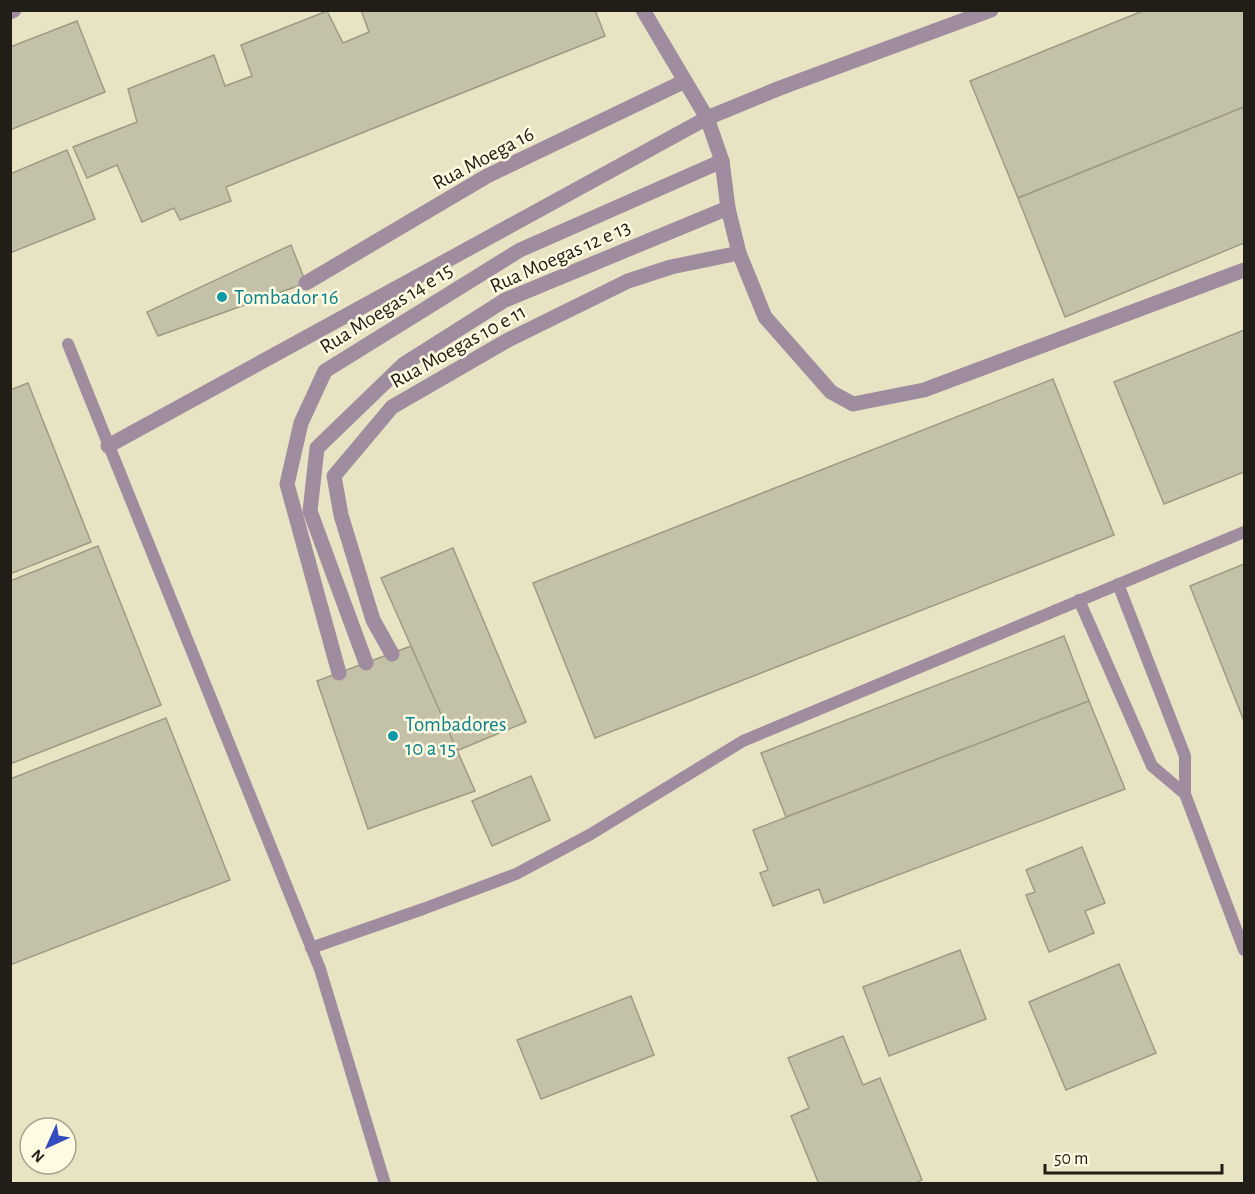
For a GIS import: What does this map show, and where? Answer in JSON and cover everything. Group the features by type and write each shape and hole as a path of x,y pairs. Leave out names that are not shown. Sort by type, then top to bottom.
{"street":[{"path":"643,10 707,118 722,161 728,208 739,253 765,317 831,392 853,404 924,390 1245,270"},
{"path":"108,446 707,118 780,88 991,10"},
{"name":"Rua Moega 16","path":"306,283 487,177 685,81"},
{"name":"Rua Moegas 14 e 15","path":"339,673 287,484 301,423 325,371 520,250 722,161"},
{"name":"Rua Moegas 12 e 13","path":"366,663 310,511 317,448 404,364 506,300 728,208"},
{"name":"Rua Moegas 10 e 11","path":"392,654 373,621 341,515 334,476 392,407 508,340 628,281 670,267 739,253"}],"lane":[{"path":"68,344 320,969 385,1184"},
{"path":"312,948 516,874 591,834 743,741 1245,532"},
{"path":"1118,584 1185,756 1185,794 1245,950"},
{"path":"1079,600 1152,766 1185,794"}],"shaded area":[{"path":"10,11 1244,11 1244,1183 11,1183"}],"building":[{"path":"361,10 595,10 605,36 226,187 231,201 180,220 174,208 142,222 117,165 87,178 73,147 137,122 128,89 214,55 225,86 252,76 241,45 327,11 343,43 369,32"},
{"path":"1145,10 1244,10 1244,107 1018,198 970,81"},
{"path":"77,21 105,92 10,130 10,47"},
{"path":"1244,107 1244,243 1065,317 1018,198"},
{"path":"67,150 95,219 10,253 10,174"},
{"name":"Tombador 16","path":"291,245 306,283 158,336 147,312"},
{"path":"1244,330 1244,472 1164,504 1114,382"},
{"path":"1053,379 1114,535 595,738 533,583"},
{"path":"28,383 91,542 10,574 10,390"},
{"path":"98,546 161,705 10,764 10,581"},
{"path":"453,548 526,722 454,752 381,578"},
{"path":"1244,564 1244,721 1190,586"},
{"path":"1064,636 1089,701 786,817 761,753"},
{"name":"Tombadores 10 a 15","path":"411,646 475,791 368,829 317,681"},
{"path":"1089,701 1125,789 824,903 819,889 773,906 760,873 768,870 753,830"},
{"path":"166,718 230,880 10,965 10,779"},
{"path":"531,776 550,820 492,846 472,801"},
{"path":"1082,847 1105,903 1085,911 1094,933 1049,952 1026,895 1035,892 1026,870"},
{"path":"960,950 986,1019 889,1056 863,987"},
{"path":"1119,964 1156,1053 1066,1090 1029,1002"},
{"path":"631,996 654,1055 541,1099 517,1040"},
{"path":"843,1036 863,1085 880,1078 922,1180 914,1184 819,1184 791,1116 809,1108 788,1058"}],"place":[{"name":"Tombador 16","path":"222,297"},
{"name":"Tombadores 10 a 15","path":"393,736"}]}
